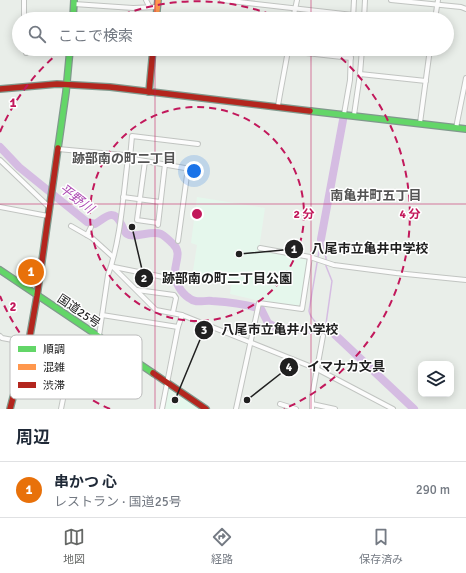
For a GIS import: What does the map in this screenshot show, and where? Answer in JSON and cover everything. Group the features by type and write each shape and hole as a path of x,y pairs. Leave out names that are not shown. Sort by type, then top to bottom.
{"main road":[{"path":"157,12 158,0"},
{"path":"73,12 74,2"},
{"path":"31,335 38,296 66,92 69,56"},
{"path":"149,92 152,56"},
{"path":"0,89 67,84 110,86 149,92 420,123 466,130"},
{"name":"国道25号","path":"0,270 95,335"},
{"name":"国道25号","path":"142,366 206,409"},
{"path":"10,409 13,399"}],"street":[{"path":"24,0 24,12"},
{"path":"146,0 149,6"},
{"path":"222,0 321,12"},
{"path":"294,12 297,0"},
{"path":"353,12 354,0"},
{"path":"364,12 365,0"},
{"path":"391,0 420,2 461,7 466,9"},
{"path":"436,12 438,0"},
{"path":"74,2 133,8 149,6 157,7"},
{"path":"278,106 287,56"},
{"path":"335,56 351,58 350,80 344,114"},
{"path":"354,115 361,56"},
{"path":"420,123 429,56"},
{"path":"360,74 426,81"},
{"path":"456,128 465,90 466,78"},
{"path":"98,335 108,277 112,266 132,136 198,144"},
{"path":"58,149 124,156 196,170"},
{"path":"0,160 50,207"},
{"path":"145,161 137,220 158,224 166,164"},
{"path":"178,241 188,168"},
{"path":"123,197 160,202"},
{"path":"0,207 48,216"},
{"path":"71,226 87,235 113,257"},
{"path":"87,235 91,227"},
{"path":"260,248 310,257 334,264 396,273 466,280"},
{"path":"236,409 259,303 302,309 310,257"},
{"path":"112,266 172,279"},
{"path":"112,266 156,310 173,312 182,315 317,369 394,409"},
{"path":"136,290 174,295 176,298 173,312"},
{"path":"102,315 178,327"},
{"path":"162,409 178,327 182,315"},
{"path":"0,336 2,338 10,339"},
{"path":"312,409 312,396 323,336"},
{"path":"61,409 63,399"},
{"path":"280,404 296,409"},
{"path":"312,404 335,409"}],"shaded area":[{"path":"197,197 265,208 259,249 306,258 309,261 301,305 298,306 256,300 230,294 232,282 192,277 197,245 191,243"},
{"path":"168,387 200,409 163,409"}],"waterway":[{"path":"321,239 343,120"},
{"name":"平野川","path":"0,147 19,167 87,222 95,224 106,217 113,215 116,216 127,234 134,236 157,233 166,237 176,247 178,254 175,268 177,283 183,293 192,300 231,303 261,309 268,323 277,328 331,331 414,409"},
{"path":"321,239 309,311 322,330"},
{"path":"322,240 326,258 326,266 332,281 325,331"}],"traffic: fast":[{"path":"73,12 74,0"},
{"path":"58,148 69,56"},
{"path":"310,111 466,129"},
{"path":"0,270 97,335"},
{"path":"142,366 153,373"}],"traffic: slow":[{"path":"157,12 158,0"}],"traffic: jam":[{"path":"149,92 152,56"},
{"path":"0,89 57,84 110,87 310,111"},
{"path":"30,335 58,148"},
{"path":"153,373 206,409"},
{"path":"10,409 13,399"}],"place":[{"name":"跡部南の町二丁目公園","path":"132,227"},
{"name":"八尾市立亀井中学校","path":"239,254"},
{"name":"串かつ 心","path":"31,272"},
{"name":"八尾市立亀井小学校","path":"175,400"},
{"name":"イマナカ文具","path":"247,400"}],"district":[{"name":"跡部南の町二丁目","path":"124,158"},
{"name":"南亀井町五丁目","path":"376,195"}]}
